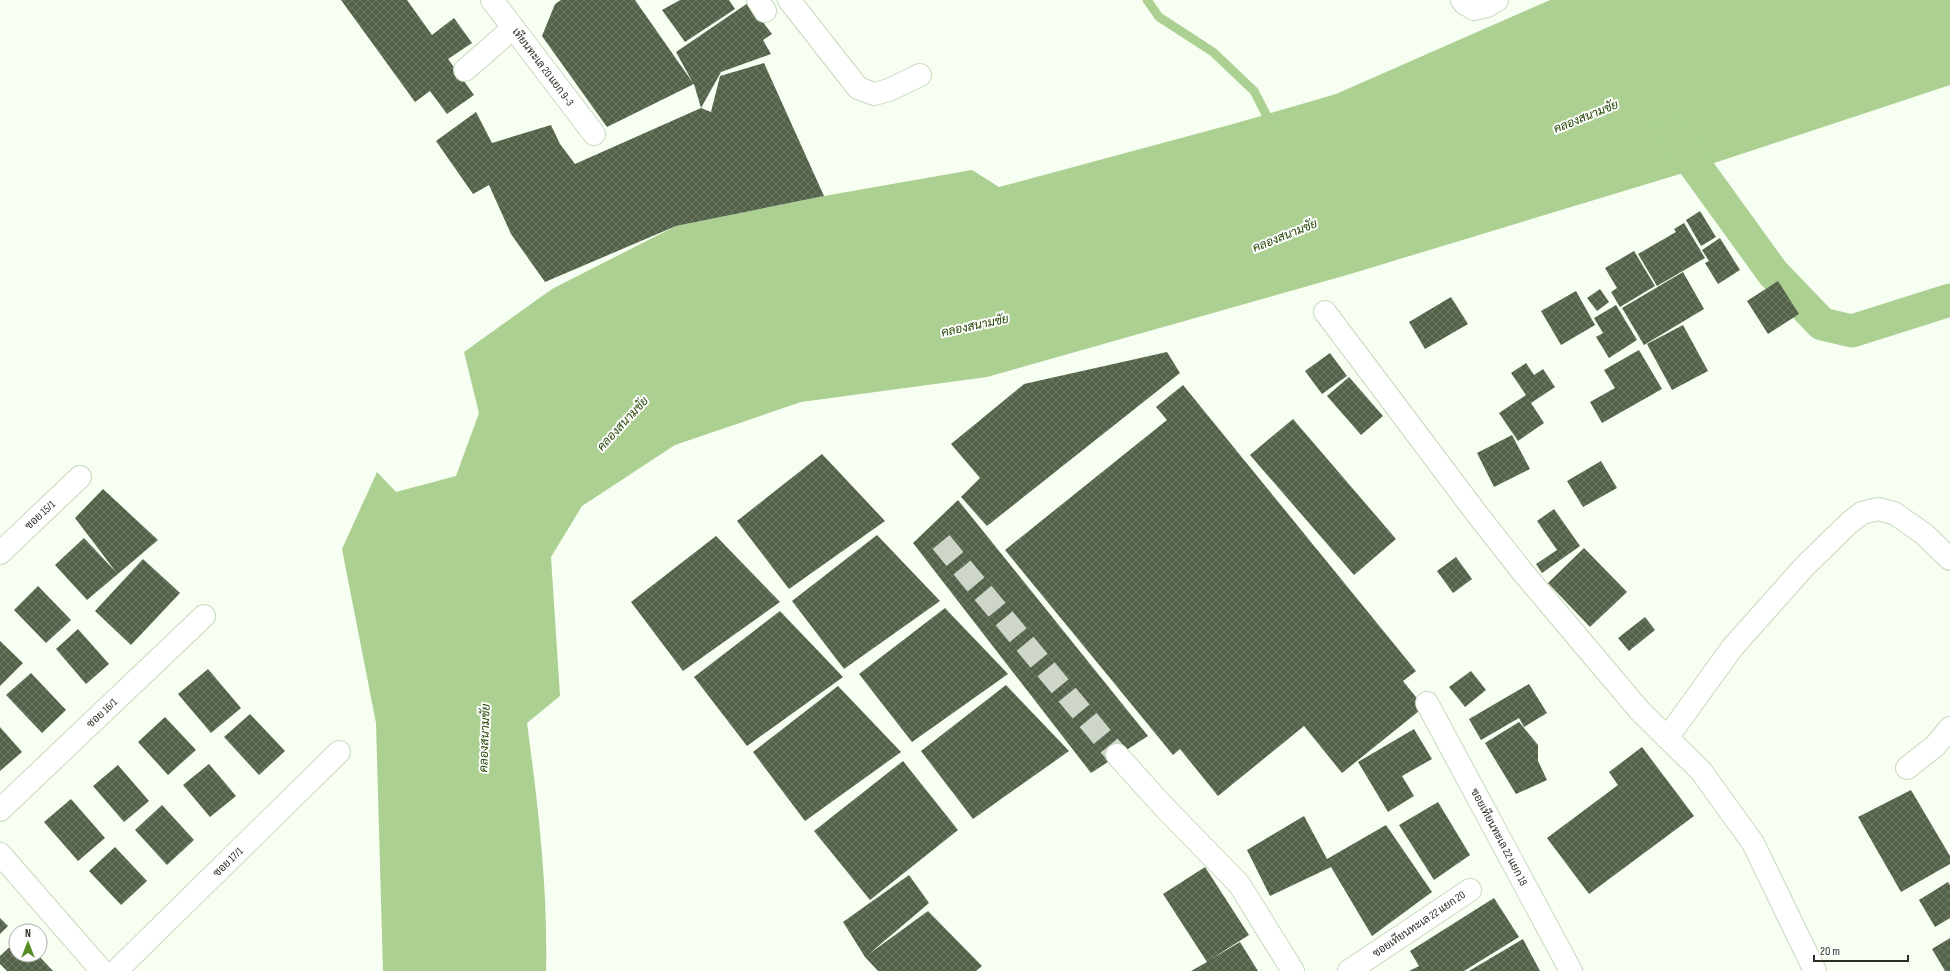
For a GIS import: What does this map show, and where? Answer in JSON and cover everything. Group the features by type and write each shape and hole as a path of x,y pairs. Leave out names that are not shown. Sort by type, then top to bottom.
{"street":[{"name":"เทียนทะเล 20 แยก 9-3","path":"492,0 594,134"},
{"path":"789,0 858,88 874,94 889,90 920,75"},
{"path":"1462,0 1464,4 1474,9 1487,6 1497,0"},
{"path":"465,70 513,28"},
{"path":"1325,312 1521,570 1640,711 1701,771 1753,843 1815,971"},
{"name":"ซอย 15/1","path":"0,553 80,477"},
{"path":"1667,738 1732,648 1804,567 1849,523 1862,513 1878,509 1894,513 1924,534 1950,559"},
{"name":"ซอย 16/1","path":"0,810 204,616"},
{"name":"ซอยเทียนทะเล 22 แยก 18","path":"1427,703 1571,971"},
{"path":"1907,768 1935,746 1950,728"},
{"name":"ซอย 17/1","path":"116,971 339,752"},
{"path":"1117,755 1164,807 1239,884 1293,971"},
{"path":"0,854 102,971"},
{"name":"ซอยเทียนทะเล 22 แยก 20","path":"1349,971 1470,890"}],"water":[{"name":"คลองสนามชัย","path":"1550,0 1950,0 1950,85 1690,171 1347,275 987,377 801,402 675,445 582,506 551,557 560,696 527,723 544,878 546,971 383,971 376,723 342,549 377,472 396,492 456,476 479,413 464,352 552,289 676,226 824,196 972,170 999,187 1233,124 1336,94"}],"building":[{"path":"341,0 407,0 432,35 454,18 472,43 448,59 474,95 447,114 430,91 415,102"},
{"path":"561,0 635,0 693,83 676,52 748,3 772,34 763,40 771,54 721,72 701,108 694,84 607,127 542,36 555,4"},
{"path":"680,0 729,0 735,9 685,42 662,10"},
{"path":"764,63 824,196 676,226 545,282 511,234 489,185 473,194 436,141 476,112 492,143 551,125 560,144 575,164 701,108 711,112 720,76"},
{"path":"1700,211 1716,237 1701,246 1686,220"},
{"path":"1684,223 1705,258 1657,286 1638,254 1676,232 1674,229"},
{"path":"1720,238 1740,270 1718,284 1705,263 1709,261 1702,250"},
{"path":"1634,251 1655,286 1620,307 1611,292 1617,288 1605,268"},
{"path":"1683,272 1704,309 1644,345 1622,308"},
{"path":"1778,281 1799,314 1768,334 1747,301"},
{"path":"1600,289 1609,302 1597,311 1587,298"},
{"path":"1576,291 1595,325 1561,345 1541,311"},
{"path":"1451,297 1468,324 1425,349 1409,322"},
{"path":"1616,305 1637,340 1609,358 1596,337 1603,333 1594,318"},
{"path":"1683,325 1708,371 1672,390 1647,344"},
{"path":"1639,350 1662,389 1602,423 1590,402 1615,388 1604,370"},
{"path":"1167,352 1180,373 987,526 961,497 980,478 951,444 1024,384"},
{"path":"1330,353 1347,376 1322,394 1305,371"},
{"path":"1526,363 1534,375 1543,369 1555,387 1531,403 1544,423 1518,441 1499,413 1526,395 1511,373"},
{"path":"1349,377 1383,416 1361,435 1327,396"},
{"path":"1183,385 1416,671 1403,681 1424,707 1342,773 1304,726 1218,796 1180,749 1173,755 1005,550 1167,420 1156,407"},
{"path":"1293,419 1396,539 1354,575 1250,455"},
{"path":"1512,435 1530,469 1494,487 1477,453"},
{"path":"822,454 885,521 789,589 737,521"},
{"path":"1601,461 1617,488 1583,507 1567,481"},
{"path":"103,489 158,540 87,600 55,565 84,538 116,572 75,518"},
{"path":"958,500 1148,736 1091,773 913,543"},
{"path":"1554,509 1580,546 1542,573 1536,564 1557,550 1537,521"},
{"path":"877,535 940,601 844,669 792,601"},
{"path":"716,536 780,602 683,671 631,602"},
{"path":"1584,548 1627,592 1590,627 1548,583"},
{"path":"1456,557 1472,579 1453,593 1437,571"},
{"path":"143,559 180,593 131,645 95,611"},
{"path":"38,586 71,620 46,643 14,610"},
{"path":"945,608 1008,674 912,742 859,674"},
{"path":"780,611 843,677 747,746 694,677"},
{"path":"1645,617 1655,630 1629,651 1618,638"},
{"path":"78,629 109,664 86,684 56,649"},
{"path":"0,641 23,663 0,686"},
{"path":"208,669 241,708 211,733 178,694"},
{"path":"1471,671 1486,690 1465,707 1449,687"},
{"path":"31,673 66,710 42,733 6,695"},
{"path":"1529,684 1547,713 1524,727 1519,718 1481,740 1469,719"},
{"path":"1006,685 1069,751 973,819 921,751"},
{"path":"838,686 901,752 805,821 753,752"},
{"path":"250,714 285,751 259,775 224,737"},
{"path":"165,717 196,750 168,775 138,742"},
{"path":"1519,722 1538,745 1538,761 1547,780 1516,794 1485,743"},
{"path":"0,727 22,752 0,771"},
{"path":"1414,729 1432,759 1402,776 1414,796 1388,812 1358,762"},
{"path":"1642,747 1694,816 1589,894 1547,838 1618,785 1609,772"},
{"path":"903,761 958,830 870,900 814,831"},
{"path":"209,764 236,796 210,817 183,785"},
{"path":"118,765 149,801 124,822 93,786"},
{"path":"1911,790 1950,856 1950,864 1901,892 1858,817"},
{"path":"71,799 105,838 78,861 44,822"},
{"path":"1438,802 1470,855 1434,880 1399,825"},
{"path":"162,805 194,840 167,865 135,830"},
{"path":"1304,816 1327,859 1386,825 1432,892 1372,936 1331,867 1270,896 1247,850"},
{"path":"115,847 147,881 121,905 89,871"},
{"path":"1205,867 1249,935 1208,961 1240,942 1258,971 1191,971 1207,962 1163,894"},
{"path":"909,875 929,903 869,954 928,911 982,966 976,971 878,971 865,957 843,922"},
{"path":"1948,882 1950,885 1950,918 1935,927 1919,900"},
{"path":"1494,898 1519,937 1464,971 1409,971 1419,966 1410,951"},
{"path":"0,918 8,926 0,934"},
{"path":"1950,938 1950,971 1945,971 1932,949"},
{"path":"1523,939 1540,971 1469,971"},
{"path":"8,948 8,963 46,963 53,971 7,971 0,964 0,956"}],"waterway":[{"path":"1147,0 1159,17 1213,52 1254,91 1271,124"},
{"path":"1671,132 1773,273 1822,324 1852,331 1950,300"}],"tunnel":[{"path":"941,542 1117,755"}]}
